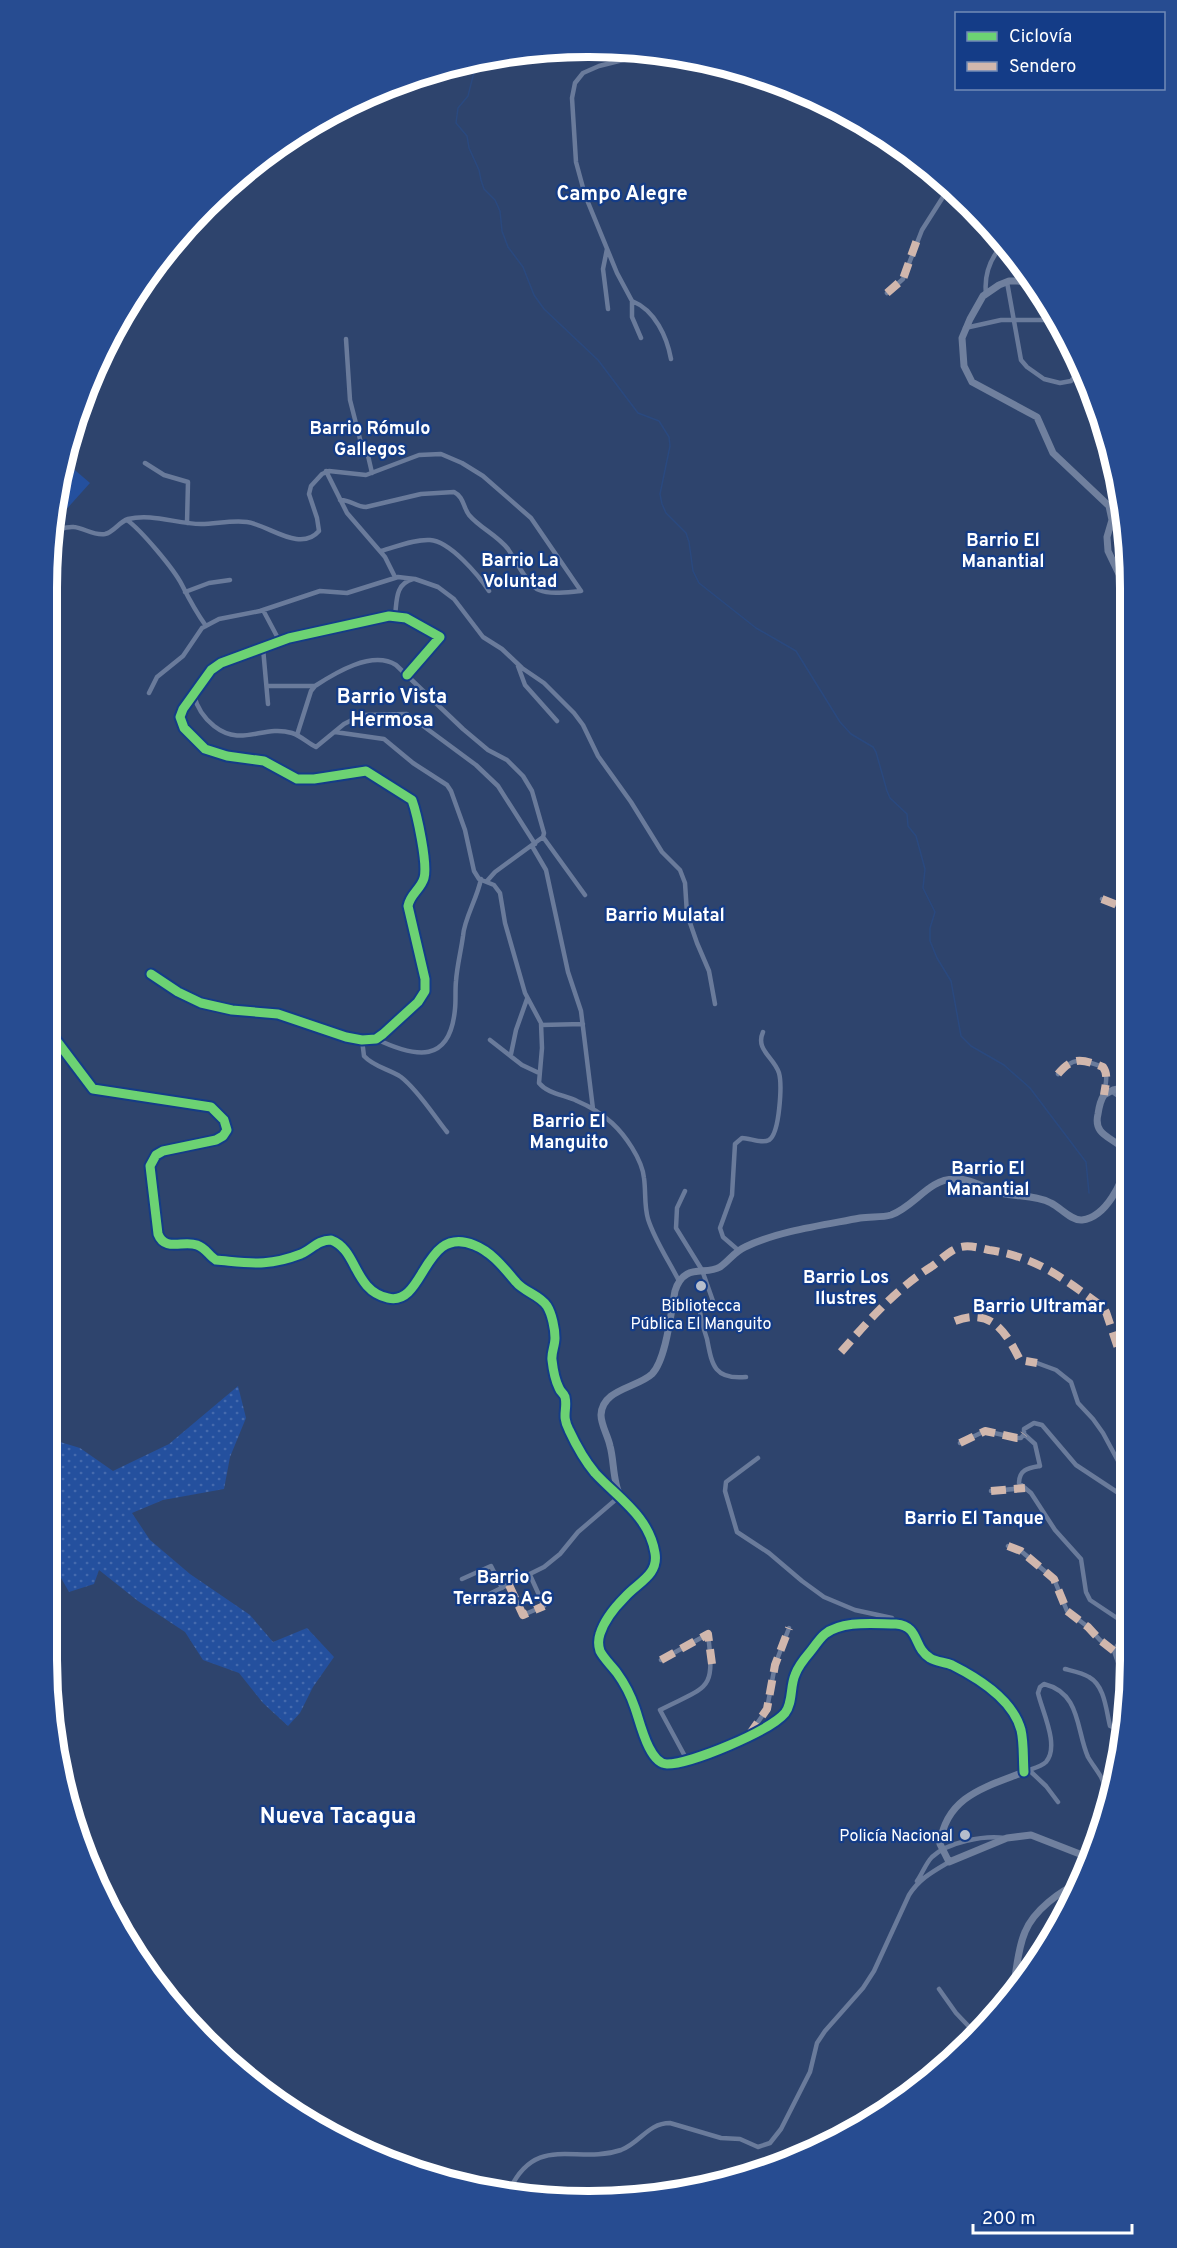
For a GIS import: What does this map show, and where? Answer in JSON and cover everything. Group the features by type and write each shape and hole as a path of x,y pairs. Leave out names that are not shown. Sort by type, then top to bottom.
{"street":[{"path":"628,59 598,66 583,74 575,83 573,92 576,162 585,195 616,273 632,301 647,312 662,330 669,344 671,359"},
{"path":"887,293 903,279 922,230 945,194"},
{"path":"607,249 603,269 608,309"},
{"path":"986,294 986,276 998,250"},
{"path":"1007,282 1021,360 1036,374 1051,382 1066,383 1076,376"},
{"path":"1022,282 1007,282 986,294 965,328 962,338 962,356 970,380 1037,417 1053,453 1109,506 1112,514 1107,537 1108,551 1120,575"},
{"path":"632,301 632,317 640,338"},
{"path":"965,328 987,322 1047,320"},
{"path":"346,339 352,411 362,447 366,447 372,473"},
{"path":"61,529 73,526 105,534 126,520 160,519 187,523 246,522 267,527 290,538 309,537 317,533 319,526 309,494 316,479 326,471 358,475 372,473 428,453 448,456 483,476 536,522 581,591 543,591 534,587 503,544 473,518 465,508 461,497 454,492 421,494 366,507 340,500"},
{"path":"145,463 164,474 189,482 187,523"},
{"path":"326,471 354,522 381,552 395,577"},
{"path":"126,520 145,537 177,578 206,626"},
{"path":"1111,526 1116,531"},
{"path":"381,552 419,541 438,542 470,567 489,591"},
{"path":"149,693 157,677 183,656 196,635 206,626 230,615 263,610 320,591 347,593 395,577 414,579 438,587 449,595 483,637 502,649 544,683 580,721 598,756 631,802 662,852 682,874 685,883 687,914 696,943 709,971 715,1004"},
{"path":"395,616 399,587 406,581 414,579"},
{"path":"185,592 230,580"},
{"path":"263,610 280,642"},
{"path":"376,1039 397,1023 418,1002 425,991 425,979 408,906 410,899 423,881 425,870 423,845 412,800 366,771 314,779 297,779 264,762 227,756 205,749 190,735 181,720 183,709 215,667 289,638 395,616 415,622 440,638 407,675"},
{"path":"263,648 268,704"},
{"path":"297,735 311,691 315,686 357,665 371,661 392,662 463,729 488,750 507,760 522,776 532,791 544,833 543,837 585,895"},
{"path":"518,664 525,685 557,721"},
{"path":"267,686 315,686"},
{"path":"194,695 197,706 207,721 231,736 286,732 297,735 316,747 354,718 370,713 404,713 476,765 498,786 534,845 546,870 568,972 579,1003 593,1109"},
{"path":"335,732 384,739 413,763 447,785 465,830 474,871 481,879 498,889 502,898 507,930 527,999 541,1025 539,1083 544,1088 593,1109 612,1123 637,1159 644,1176 648,1220 679,1281"},
{"path":"487,882 495,872 543,837"},
{"path":"151,974 178,993 201,1003 232,1010 278,1014 346,1037 362,1040 376,1039 405,1051 420,1053 444,1045 448,1040 455,1011 456,982 464,931 477,898 481,879"},
{"path":"1102,899 1120,906"},
{"path":"511,1054 516,1030 527,999"},
{"path":"541,1025 583,1024"},
{"path":"738,1250 723,1237 720,1228 732,1195 735,1144 742,1138 765,1141 771,1138 779,1109 780,1076 760,1043 763,1032"},
{"path":"362,1040 364,1056 406,1081 447,1132"},
{"path":"490,1040 511,1054 522,1065 539,1073"},
{"path":"57,1041 93,1089 211,1107 224,1120 227,1130 224,1136 216,1140 163,1151 152,1160 150,1166 158,1234 163,1243 169,1245 195,1244 204,1248 216,1260 263,1264 303,1253 317,1243 331,1240 343,1248 367,1288 389,1298 402,1296 411,1289 420,1280 433,1254 451,1243 465,1242 494,1258 520,1286 547,1305 555,1338 552,1359 559,1389 565,1399 564,1414 567,1428 592,1470 637,1513 645,1526 655,1552 655,1564 649,1575 624,1597 604,1626 598,1642 599,1648 629,1695 655,1757 662,1763 668,1764 707,1754 749,1735 788,1710 796,1671 823,1635 841,1626 896,1624 904,1625 911,1630 927,1656 959,1669 991,1690 1005,1704 1017,1721 1021,1732 1027,1771 1046,1786 1058,1802"},
{"path":"1058,1074 1070,1062 1077,1060 1103,1067 1108,1093"},
{"path":"1120,1089 1108,1093 1101,1099 1096,1125 1101,1132 1120,1145"},
{"path":"1108,1093 1120,1099"},
{"path":"620,1495 611,1448 602,1419 602,1409 615,1393 644,1380 657,1368 663,1353 675,1291 679,1281 692,1272 720,1267 738,1250 757,1242 858,1218 893,1214 908,1207 932,1186 953,1179 971,1181 1001,1193 1047,1201 1074,1218 1082,1220 1091,1217 1108,1202 1120,1182"},
{"path":"685,1191 677,1208 675,1224 702,1270 714,1304 700,1311 701,1326 706,1336 711,1361 720,1373 727,1377 746,1377"},
{"path":"1037,1363 1056,1370 1071,1382 1078,1403 1098,1426 1120,1465"},
{"path":"960,1443 985,1431 1021,1438 1024,1429 1030,1424 1038,1423 1076,1465 1120,1494"},
{"path":"1024,1434 1035,1444 1040,1466 1026,1469 1020,1474 1019,1483 1041,1507 1055,1530 1081,1559 1086,1592 1090,1600 1120,1620"},
{"path":"758,1458 726,1482 725,1491 737,1532 769,1553 824,1597 866,1613 892,1618 896,1624"},
{"path":"991,1491 1025,1488"},
{"path":"471,1603 530,1575 560,1554 578,1532 620,1495"},
{"path":"1008,1546 1030,1557 1054,1579 1070,1614 1114,1651 1120,1668"},
{"path":"462,1579 491,1566 502,1588"},
{"path":"509,1585 523,1615 544,1606 530,1575"},
{"path":"749,1735 767,1709 775,1665 789,1628"},
{"path":"662,1660 708,1634 712,1669 708,1682 701,1689 660,1710 687,1760"},
{"path":"1114,1651 1120,1641"},
{"path":"1065,1669 1091,1678 1104,1699 1110,1726 1115,1728"},
{"path":"949,1862 942,1850 941,1838 948,1818 958,1805 975,1792 1045,1763 1051,1744 1038,1694 1040,1687 1044,1684 1065,1696 1073,1706 1087,1753 1102,1781 1104,1789"},
{"path":"513,2185 525,2166 537,2158 558,2153 619,2151 660,2123 670,2123 727,2139 741,2139 754,2146 766,2146 781,2129 810,2072 817,2043 869,1980 909,1895 931,1858 942,1850 986,1837 1007,1838 1031,1835 1083,1855"},
{"path":"916,1884 949,1862 1007,1838"},
{"path":"1016,1975 1026,1930 1050,1900 1068,1888"},
{"path":"939,1989 971,2028"}],"shaded area":[{"path":"71,467 90,483 63,513"},
{"path":"238,1386 246,1418 230,1457 224,1489 163,1500 132,1513 150,1540 190,1574 250,1615 273,1642 307,1628 334,1657 313,1687 300,1713 288,1726 263,1703 239,1673 203,1660 185,1632 138,1601 99,1570 94,1584 69,1592 57,1571 57,1441 80,1448 113,1471 169,1444"}],"waterway":[{"path":"474,70 468,96 458,108 456,123 467,136 484,189 495,200 500,211 502,231 508,247 523,267 534,295 544,309 598,360 638,413 659,421 669,437 670,446 660,494 662,504 666,513 686,533 693,571 699,583 756,628 796,651 840,722 851,734 873,747 890,798 907,814 908,826 916,836 925,869 923,888 935,912 930,928 930,941 951,981 961,1036 971,1046 1004,1065 1030,1088 1086,1162 1089,1193"}],"marked path":[{"path":"887,293 903,279 919,234"},
{"path":"1102,899 1120,906"},
{"path":"1058,1074 1068,1064 1078,1061 1103,1067 1106,1077 1104,1095"},
{"path":"841,1352 872,1317 906,1285 953,1250 971,1247 1006,1253 1036,1264 1103,1307 1120,1354"},
{"path":"955,1321 978,1317 988,1320 1003,1332 1020,1360 1037,1363"},
{"path":"960,1443 985,1431 1017,1438 1021,1438 1024,1434"},
{"path":"991,1491 1025,1488"},
{"path":"1008,1546 1021,1551 1054,1579 1067,1611 1114,1651"},
{"path":"509,1585 523,1615 544,1606"},
{"path":"749,1735 767,1709 775,1665 789,1628"},
{"path":"661,1660 708,1634 712,1664"}],"cycle path":[{"path":"151,974 178,992 201,1003 232,1010 278,1014 346,1037 362,1040 376,1039 418,1002 425,991 425,979 408,906 423,882 425,862 412,800 366,771 314,779 297,779 264,761 227,756 205,749 184,728 180,717 183,709 211,670 221,663 289,638 389,616 406,618 440,637 407,675"},
{"path":"57,1041 93,1089 211,1107 224,1120 227,1130 223,1136 216,1140 163,1151 156,1155 150,1166 158,1234 165,1243 197,1245 216,1260 259,1263 289,1258 301,1254 322,1241 331,1240 346,1252 368,1287 388,1298 400,1297 410,1291 434,1255 444,1246 457,1242 474,1245 486,1252 519,1285 544,1302 554,1326 552,1363 558,1385 565,1397 567,1425 591,1468 631,1508 652,1540 655,1553 654,1567 607,1619 598,1642 602,1654 628,1690 650,1750 661,1762 678,1763 711,1753 764,1729 777,1720 788,1709 793,1679 799,1666 825,1634 850,1625 896,1624 909,1629 921,1649 930,1658 952,1665 983,1683 1011,1709 1021,1730 1024,1772"}],"place":[{"name":"Bibliotecca Pública El Manguito","path":"701,1286"},
{"name":"Policía Nacional","path":"965,1835"}],"district":[{"name":"Campo Alegre","path":"622,193"},
{"name":"Barrio Rómulo Gallegos","path":"370,438"},
{"name":"Barrio El Manantial","path":"1003,550"},
{"name":"Barrio La Voluntad","path":"520,570"},
{"name":"Barrio Vista Hermosa","path":"392,708"},
{"name":"Barrio Mulatal","path":"665,915"},
{"name":"Barrio El Manguito","path":"569,1131"},
{"name":"Barrio El Manantial","path":"988,1178"},
{"name":"Barrio Los Ilustres","path":"846,1287"},
{"name":"Barrio Ultramar","path":"1039,1306"},
{"name":"Barrio El Tanque","path":"974,1518"},
{"name":"Barrio Terraza A-G","path":"503,1587"},
{"name":"Nueva Tacagua","path":"338,1815"}]}
